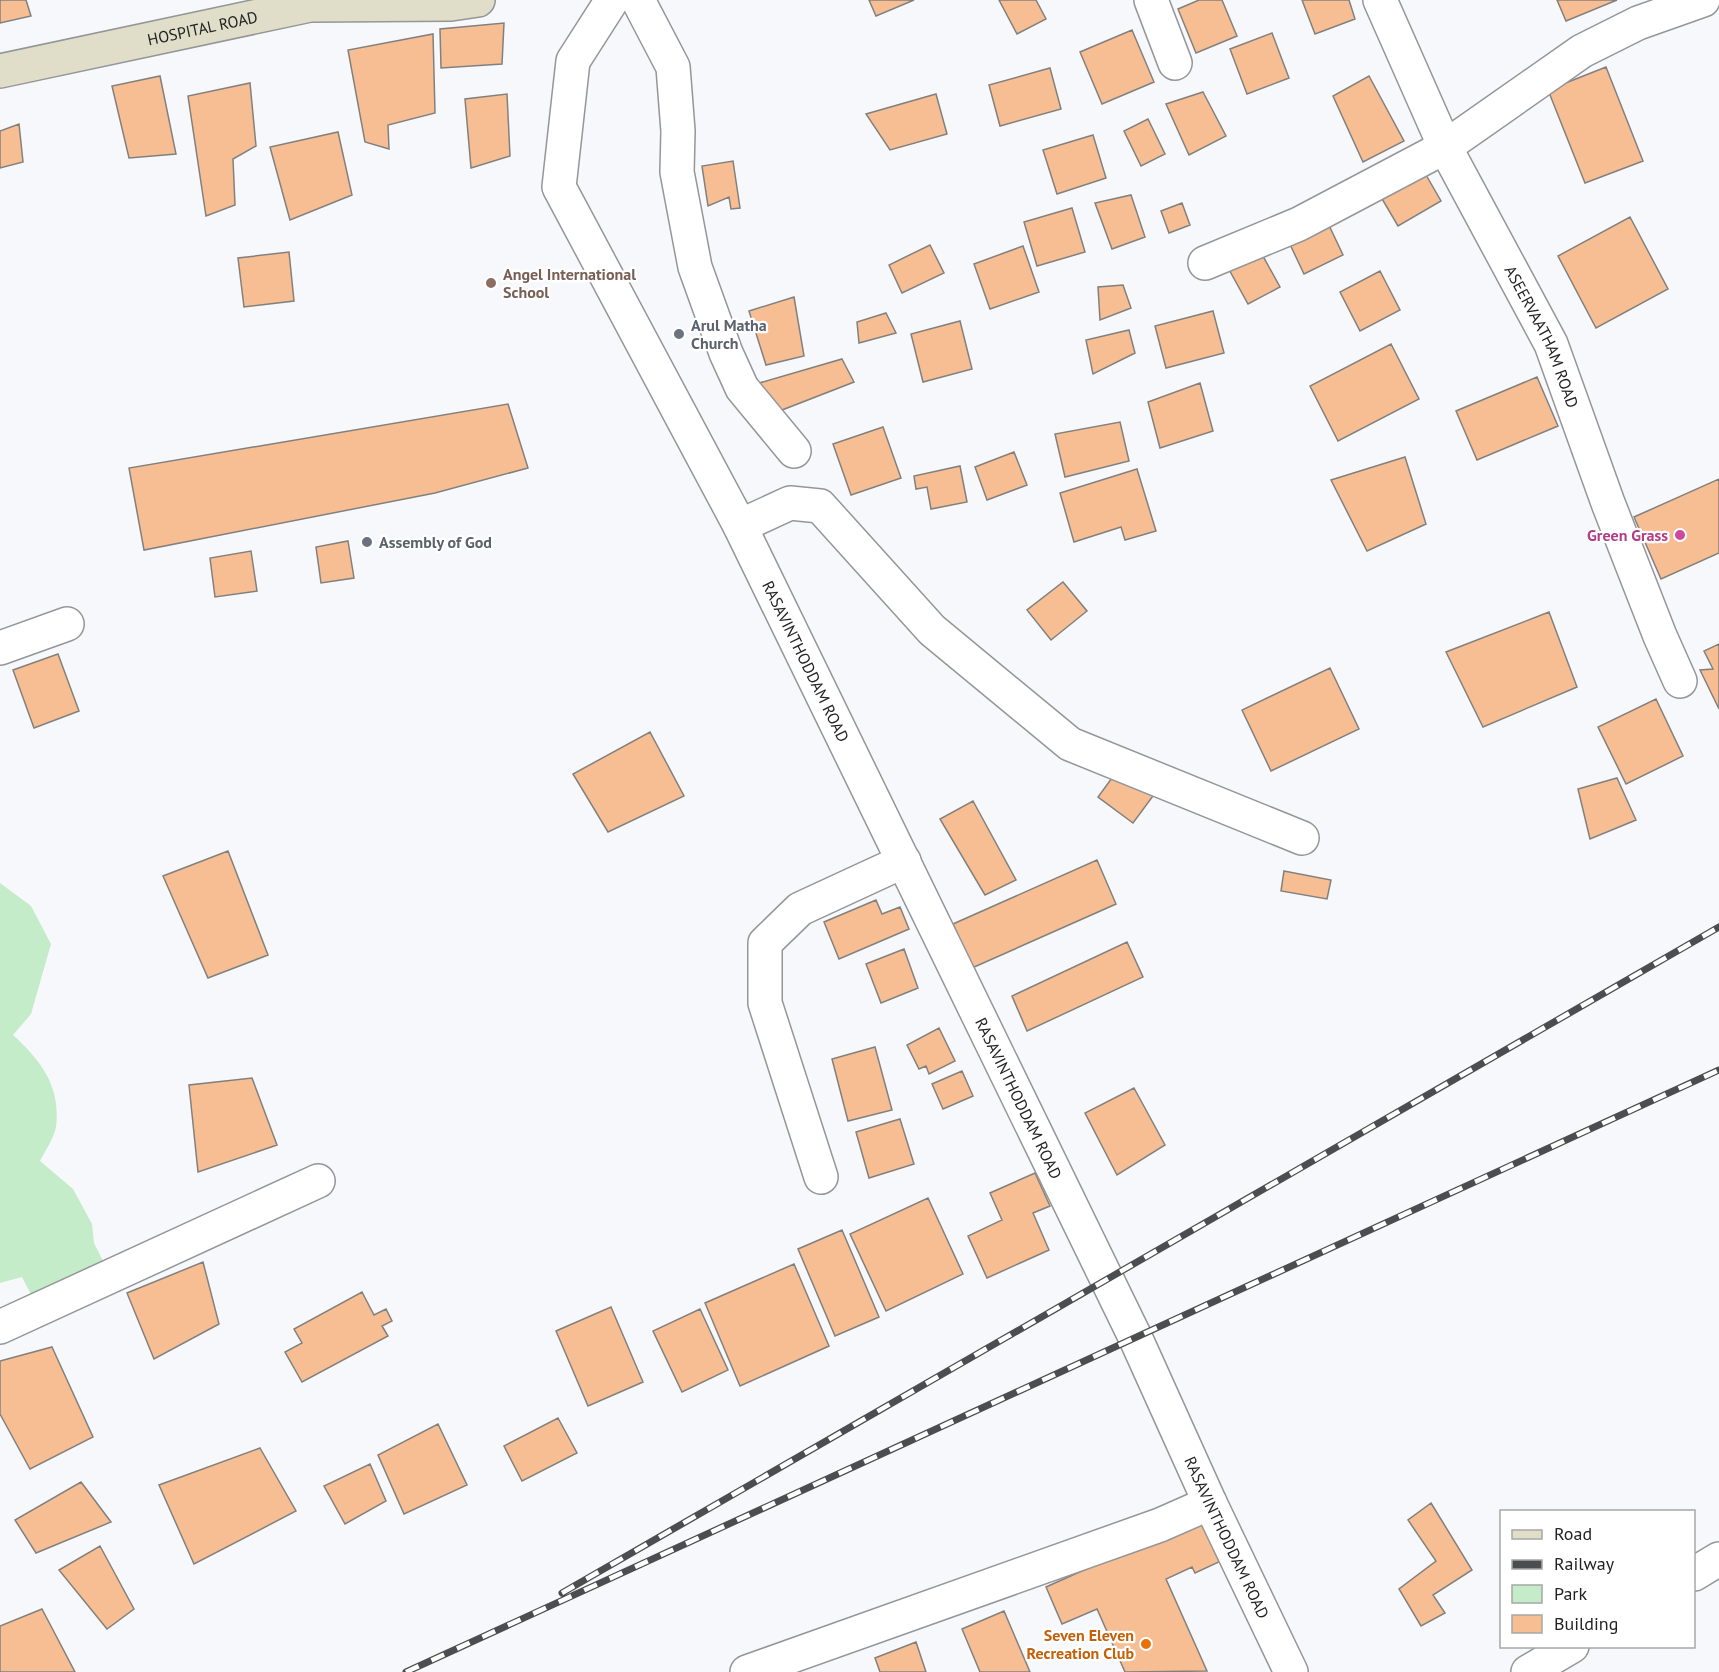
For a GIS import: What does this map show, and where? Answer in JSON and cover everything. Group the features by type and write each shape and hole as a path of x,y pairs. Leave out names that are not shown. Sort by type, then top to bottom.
{"street":[{"name":"HOSPITAL ROAD","path":"0,71 310,5 451,4 478,0"},
{"name":"RASAVINTHODDAM ROAD","path":"612,0 573,61 559,187 740,526 1136,1339 1210,1503 1291,1672"},
{"path":"638,0 673,67 678,131 677,172 695,267 726,352 742,388 794,451"},
{"path":"1151,0 1175,63"},
{"name":"ASEERVAATHAM ROAD","path":"1380,0 1445,147 1551,344 1608,503 1680,681"},
{"path":"1205,263 1299,224 1445,147 1582,51 1638,24 1703,0"},
{"path":"740,526 790,503 820,506 932,630 1070,744 1302,838"},
{"path":"0,648 67,624"},
{"path":"820,1177 765,1003 765,943 800,909 904,861"},
{"path":"0,1326 318,1181"},
{"path":"747,1672 1160,1525 1210,1503"},
{"path":"1695,1573 1719,1559"},
{"path":"1528,1672 1570,1648"}],"green space":[{"path":"0,883 31,906 51,944 31,1014 13,1035 47,1075 55,1099 56,1127 40,1161 73,1189 92,1224 94,1243 111,1277 38,1308 22,1277 0,1283"}],"building":[{"path":"0,0 26,0 31,16 0,23"},
{"path":"869,0 914,0 876,16"},
{"path":"999,0 1036,0 1046,19 1017,34"},
{"path":"1199,0 1222,0 1237,36 1196,53 1178,9"},
{"path":"1302,0 1349,0 1355,19 1315,34"},
{"path":"1557,0 1617,0 1566,21"},
{"path":"504,23 502,64 441,68 440,29"},
{"path":"1132,30 1154,82 1102,104 1080,52"},
{"path":"1272,33 1289,78 1247,94 1230,49"},
{"path":"433,34 435,113 388,125 389,149 365,142 348,50"},
{"path":"1606,67 1643,161 1585,183 1548,90"},
{"path":"1050,68 1061,109 1000,126 989,85"},
{"path":"160,76 176,154 129,158 112,86"},
{"path":"1369,76 1404,141 1363,162 1333,96"},
{"path":"250,83 256,146 233,159 235,205 206,216 188,96"},
{"path":"1203,92 1226,136 1189,155 1166,104"},
{"path":"507,94 510,156 471,168 465,99"},
{"path":"936,94 947,134 890,150 866,114"},
{"path":"1148,119 1165,154 1141,166 1124,131"},
{"path":"19,124 23,162 0,168 0,131"},
{"path":"338,132 352,195 290,220 270,147"},
{"path":"1093,135 1106,178 1057,194 1043,150"},
{"path":"733,161 740,208 731,209 729,197 708,206 702,166"},
{"path":"1422,168 1441,201 1398,226 1378,192"},
{"path":"1131,195 1145,237 1112,249 1095,203"},
{"path":"1182,203 1190,225 1169,233 1161,211"},
{"path":"1072,208 1085,252 1037,266 1024,222"},
{"path":"1630,217 1668,289 1596,328 1558,256"},
{"path":"1326,219 1343,255 1304,274 1287,238"},
{"path":"930,245 944,273 902,293 889,265"},
{"path":"1023,246 1039,292 990,309 974,264"},
{"path":"1258,247 1280,287 1248,304 1226,264"},
{"path":"289,252 294,301 244,307 238,258"},
{"path":"1380,271 1400,310 1360,331 1340,292"},
{"path":"1123,285 1131,308 1100,320 1098,287"},
{"path":"794,297 804,356 766,365 749,311"},
{"path":"1213,311 1224,353 1166,368 1155,326"},
{"path":"886,313 896,333 859,343 857,322"},
{"path":"960,321 972,369 923,382 911,334"},
{"path":"1129,330 1135,353 1093,374 1086,340"},
{"path":"1391,344 1419,399 1338,441 1310,386"},
{"path":"842,359 854,382 764,417 742,388"},
{"path":"1537,377 1558,426 1477,460 1456,411"},
{"path":"1200,383 1213,431 1160,448 1148,402"},
{"path":"508,404 528,468 435,493 144,550 129,468"},
{"path":"1120,422 1129,461 1065,477 1055,434"},
{"path":"883,427 901,478 851,495 833,444"},
{"path":"1014,452 1027,485 987,500 975,467"},
{"path":"1405,457 1426,524 1367,551 1331,480"},
{"path":"960,466 967,502 931,509 927,487 916,489 914,476"},
{"path":"1137,469 1156,531 1125,540 1121,527 1074,542 1060,493"},
{"name":"Green Grass","path":"1719,479 1719,553 1661,579 1634,517"},
{"path":"348,541 354,578 321,583 316,547"},
{"path":"251,551 257,591 215,597 210,558"},
{"path":"1063,582 1087,611 1051,640 1027,610"},
{"path":"1549,612 1577,687 1483,727 1446,652"},
{"path":"1719,644 1719,709 1700,670 1713,669 1704,651"},
{"path":"58,654 79,711 34,728 13,670"},
{"path":"1330,668 1359,729 1271,771 1242,710"},
{"path":"1656,699 1683,756 1626,784 1598,727"},
{"path":"650,732 684,796 608,832 573,774"},
{"path":"1117,771 1153,796 1133,823 1098,797"},
{"path":"1617,778 1636,820 1590,839 1578,789"},
{"path":"973,801 1016,880 985,895 940,819"},
{"path":"228,851 268,955 208,978 163,876"},
{"path":"1097,860 1116,904 972,968 953,924"},
{"path":"1284,871 1331,880 1327,899 1281,891"},
{"path":"876,900 882,914 900,907 909,929 839,959 824,922"},
{"path":"1127,942 1143,977 1027,1031 1012,996"},
{"path":"904,949 918,988 881,1003 866,964"},
{"path":"939,1028 955,1061 929,1074 926,1066 919,1069 907,1045"},
{"path":"875,1047 892,1110 848,1121 832,1059"},
{"path":"962,1071 973,1096 943,1109 932,1084"},
{"path":"252,1078 277,1145 198,1172 189,1085"},
{"path":"1134,1088 1165,1145 1117,1175 1085,1113"},
{"path":"900,1119 914,1164 869,1178 856,1132"},
{"path":"1035,1173 1050,1206 1033,1213 1049,1250 987,1278 968,1236 1002,1220 990,1193"},
{"path":"928,1198 963,1274 886,1311 850,1234"},
{"path":"842,1230 879,1317 835,1336 798,1249"},
{"path":"203,1262 219,1324 154,1359 127,1293"},
{"path":"794,1264 829,1346 740,1386 705,1303"},
{"path":"362,1292 374,1315 386,1309 392,1321 382,1326 388,1336 302,1382 285,1352 302,1343 294,1329"},
{"path":"611,1307 643,1382 588,1406 556,1331"},
{"path":"700,1309 728,1370 682,1392 653,1331"},
{"path":"52,1347 93,1437 30,1469 0,1414 0,1361"},
{"path":"558,1418 577,1453 522,1481 504,1446"},
{"path":"438,1424 467,1485 404,1514 378,1455"},
{"path":"260,1448 296,1511 194,1564 159,1485"},
{"path":"370,1464 386,1501 345,1524 324,1486"},
{"path":"81,1482 111,1522 36,1553 15,1520"},
{"path":"1431,1503 1472,1570 1433,1595 1445,1613 1421,1626 1399,1589 1436,1561 1408,1520"},
{"path":"1204,1523 1221,1561 1195,1573 1192,1567 1166,1579 1207,1671 1125,1672 1097,1609 1062,1624 1046,1587 1176,1529"},
{"path":"100,1546 134,1609 107,1629 59,1570"},
{"path":"42,1609 75,1672 0,1672 0,1626"},
{"path":"1004,1611 1030,1672 980,1672 962,1629"},
{"path":"916,1642 926,1672 880,1672 875,1658"}],"railway":[{"path":"562,1593 1719,927"},
{"path":"406,1672 1719,1070"}],"place":[{"name":"Angel International School","path":"491,283"},
{"name":"Arul Matha Church","path":"679,334"},
{"name":"Green Grass","path":"1680,535"},
{"name":"Assembly of God","path":"367,542"},
{"name":"Seven Eleven Recreation Club","path":"1146,1644"}]}
